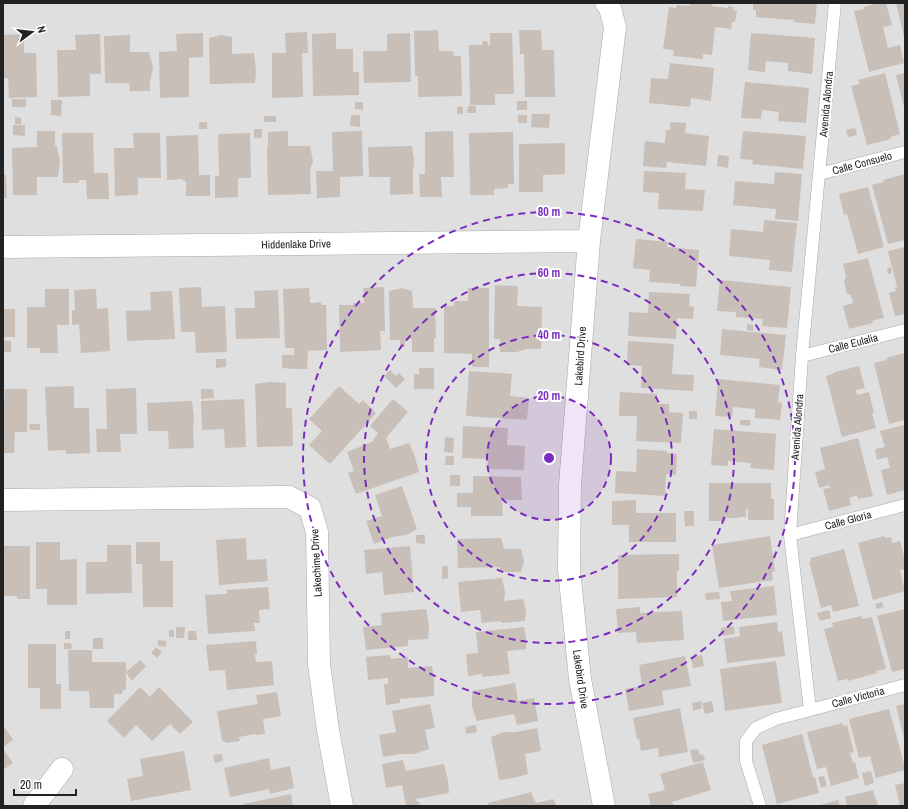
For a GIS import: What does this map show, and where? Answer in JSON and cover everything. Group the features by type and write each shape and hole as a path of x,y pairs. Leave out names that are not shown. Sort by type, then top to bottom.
{"street":[{"name":"Lakebird Drive","path":"604,806 580,679 569,569 570,484 589,241 615,27 610,8 606,3"},
{"name":"Hiddenlake Drive","path":"3,247 589,241"},
{"name":"Lakechime Drive","path":"3,500 289,497 310,508 317,532 319,664 328,730 342,806"},
{"path":"34,806 62,769"}],"lane":[{"name":"Avenida Alondra","path":"810,710 790,535 802,356 835,3"},
{"name":"Calle Consuelo","path":"819,174 905,152"},
{"name":"Calle Eulalia","path":"802,356 905,330"},
{"name":"Calle Gloria","path":"790,535 905,505"},
{"name":"Calle Victoria","path":"810,710 905,685"},
{"path":"760,806 746,761 746,741 756,728 776,719 810,710"}],"shaded area":[{"path":"3,3 905,3 905,806 3,806"}],"building":[{"path":"690,3 712,3 712,6 728,8 728,6 734,7 733,10 737,11 735,22 732,22 731,29 715,27 712,55 703,54 703,59 673,56 674,50 663,49 669,7 676,8 677,5 689,6"},
{"path":"753,3 817,3 815,24 793,22 794,20 756,17 756,10 753,10"},
{"path":"877,3 886,3 892,25 883,27 888,48 900,45 904,63 869,72 854,11 864,9 864,7"},
{"path":"896,3 905,3 904,37"},
{"path":"438,30 439,51 453,51 454,56 461,56 462,96 418,97 418,76 415,76 414,31"},
{"path":"519,30 541,30 542,50 554,50 555,97 525,97 524,54 520,54"},
{"path":"307,32 308,53 302,53 303,97 272,98 272,53 286,53 285,33"},
{"path":"203,33 203,57 189,58 189,97 160,98 159,52 177,51 176,34"},
{"path":"336,33 336,49 353,49 353,72 359,72 359,95 313,96 312,34"},
{"path":"410,33 411,82 364,83 363,51 387,51 387,34"},
{"path":"490,33 512,33 514,94 495,94 495,105 470,105 469,45 483,45 482,41 487,41 488,45 490,45"},
{"path":"751,33 815,38 812,74 788,71 788,63 766,61 765,72 748,70"},
{"path":"24,34 24,53 36,53 37,97 9,98 8,78 3,78 3,35"},
{"path":"100,34 101,74 90,74 90,96 58,97 57,50 76,50 75,35"},
{"path":"130,35 130,52 149,52 153,67 150,91 130,91 129,83 105,83 104,36"},
{"path":"221,35 232,37 232,54 254,53 256,70 255,83 210,84 209,38"},
{"path":"670,63 714,68 711,101 691,98 690,107 649,103 651,78 668,79"},
{"path":"885,73 900,134 890,137 891,139 867,145 851,86 860,84 858,80"},
{"path":"905,73 905,107 904,107 896,75"},
{"path":"745,82 809,88 806,123 778,121 779,112 762,110 761,119 741,118"},
{"path":"12,99 26,99 26,107 12,107"},
{"path":"51,100 62,100 61,116 51,115"},
{"path":"517,101 527,101 527,110 517,110"},
{"path":"355,102 363,102 363,110 355,109"},
{"path":"463,106 463,114 457,114 457,107"},
{"path":"468,106 476,106 476,113 467,113"},
{"path":"532,114 550,114 549,128 531,127"},
{"path":"351,115 360,115 360,127 350,126"},
{"path":"518,115 527,115 527,123 518,123"},
{"path":"264,116 276,116 276,122 264,122"},
{"path":"15,117 21,118 21,124 15,124"},
{"path":"199,122 207,122 207,129 199,129"},
{"path":"670,122 686,123 685,133 709,136 706,166 667,162 666,168 643,166 645,141 665,143 666,130 670,130"},
{"path":"13,125 25,125 25,136 13,135"},
{"path":"855,128 857,135 848,137 846,130"},
{"path":"254,129 262,129 262,138 254,138"},
{"path":"37,131 55,131 55,146 57,146 60,162 58,177 37,177 37,195 13,195 12,148 37,147"},
{"path":"288,131 288,146 310,146 313,161 310,170 311,194 268,195 268,132"},
{"path":"362,131 363,176 340,177 340,197 317,198 316,171 333,171 332,132"},
{"path":"453,131 454,177 441,177 442,197 420,197 419,174 425,174 425,132"},
{"path":"743,131 806,136 803,169 752,164 753,160 740,159"},
{"path":"513,132 514,184 508,184 508,188 494,189 494,195 470,195 469,133"},
{"path":"62,133 93,133 94,173 108,173 109,199 87,199 86,180 79,180 79,183 63,183"},
{"path":"133,133 160,133 161,178 138,178 138,195 115,196 114,148 134,148"},
{"path":"250,133 251,178 238,178 238,197 215,198 215,176 219,176 218,134"},
{"path":"198,135 199,175 210,175 210,196 186,196 186,181 183,181 183,179 167,180 166,136"},
{"path":"565,143 565,174 543,175 543,192 519,192 519,144"},
{"path":"412,146 414,160 413,194 390,195 390,177 369,177 368,147"},
{"path":"718,155 729,156 728,168 717,166"},
{"path":"644,171 686,173 685,189 705,190 703,211 658,209 659,193 643,192"},
{"path":"775,172 802,174 798,221 775,219 776,209 733,205 735,181 774,184"},
{"path":"905,174 905,240 888,244 872,185 884,182 883,180"},
{"path":"3,175 6,175 7,198 3,198"},
{"path":"868,187 884,247 858,254 847,214 844,215 839,194"},
{"path":"764,220 797,223 792,272 769,270 770,260 729,256 731,229 763,232"},
{"path":"636,239 668,242 667,247 699,250 696,287 680,286 681,284 649,282 650,270 633,268"},
{"path":"905,247 905,314 895,316 889,293 896,291 895,288 897,287 888,251"},
{"path":"868,258 884,318 872,321 873,323 849,329 843,306 853,303 851,295 847,294 844,281 846,276 843,264"},
{"path":"891,267 892,273 888,274 887,268"},
{"path":"720,280 791,287 787,328 762,326 763,319 736,317 736,312 717,311"},
{"path":"495,285 518,286 517,306 542,307 541,349 526,349 517,352 500,352 500,339 494,339"},
{"path":"201,287 202,307 225,306 227,352 196,353 195,332 181,332 179,288"},
{"path":"384,287 385,331 380,331 381,350 340,352 339,305 364,303 363,288"},
{"path":"309,288 310,303 321,302 321,305 326,305 327,350 300,351 308,351 307,369 294,369 294,348 285,348 283,289"},
{"path":"402,288 412,291 413,308 435,308 436,338 434,338 434,352 412,352 412,339 405,340 405,347 400,347 400,340 390,340 389,291"},
{"path":"468,288 489,288 489,367 472,367 472,354 444,353 444,306 454,306 454,301 468,301"},
{"path":"45,289 69,289 69,325 57,325 58,353 40,353 40,348 27,348 27,307 45,307"},
{"path":"96,289 97,309 108,308 110,351 81,353 79,324 72,325 72,310 75,310 74,290"},
{"path":"278,290 280,338 236,339 235,308 255,308 254,291"},
{"path":"172,291 175,339 127,341 126,311 151,310 150,292"},
{"path":"649,292 690,294 689,306 694,307 693,319 677,318 676,339 628,336 629,312 648,313"},
{"path":"3,309 15,309 15,337 3,337"},
{"path":"747,324 753,325 753,331 747,330"},
{"path":"722,329 786,335 782,370 759,367 760,359 720,355"},
{"path":"3,340 11,341 11,352 3,352"},
{"path":"628,341 674,344 672,374 694,375 693,391 641,388 642,366 627,365"},
{"path":"905,353 905,420 889,424 874,363"},
{"path":"282,355 294,355 294,369 282,368"},
{"path":"216,359 226,359 226,367 216,368"},
{"path":"859,366 865,388 856,390 857,395 869,392 876,428 842,437 826,376 835,372"},
{"path":"419,368 434,368 434,389 414,389 414,374 419,374"},
{"path":"390,370 396,376 399,373 405,379 396,388 384,376"},
{"path":"469,371 512,374 510,396 529,398 527,420 466,416"},
{"path":"718,379 780,385 778,402 782,403 780,420 755,418 755,409 733,407 732,417 715,416"},
{"path":"270,382 286,383 286,408 292,408 293,446 257,447 255,384"},
{"path":"74,386 74,408 89,408 90,453 66,454 66,450 48,451 45,387"},
{"path":"339,386 359,404 363,400 376,413 330,464 309,445 322,431 309,419"},
{"path":"136,388 137,434 120,434 121,452 97,452 96,429 107,429 106,389"},
{"path":"5,389 27,389 27,432 15,432 14,453 3,453 3,404"},
{"path":"201,389 213,389 214,398 201,399"},
{"path":"620,392 657,394 657,404 669,404 669,412 683,413 681,443 636,441 637,416 619,416"},
{"path":"244,399 246,447 225,448 224,429 202,430 201,401"},
{"path":"393,399 408,412 386,438 390,449 409,443 419,472 356,494 348,473 354,471 347,452 372,442 378,433 370,426"},
{"path":"192,401 194,416 194,448 169,449 168,431 148,431 147,403"},
{"path":"689,411 697,411 697,419 689,419"},
{"path":"740,420 750,420 750,426 740,425"},
{"path":"29,424 40,424 40,430 30,430"},
{"path":"904,425 905,490 887,495 881,470 890,468 887,457 877,460 875,449 885,447 880,431"},
{"path":"463,426 508,428 507,445 525,446 524,470 488,469 488,459 462,458"},
{"path":"714,429 776,434 774,470 750,468 751,463 728,461 728,466 711,465"},
{"path":"445,437 454,438 453,453 444,452"},
{"path":"858,438 873,496 858,499 857,495 849,498 851,505 829,511 823,489 830,488 829,485 819,488 815,472 825,469 820,448"},
{"path":"637,449 667,451 666,453 677,454 676,475 666,474 665,496 615,493 616,471 636,472"},
{"path":"446,456 454,456 454,465 445,465"},
{"path":"450,475 460,475 460,486 450,486"},
{"path":"473,476 521,477 522,500 502,500 503,516 471,516 471,507 457,507 457,493 473,493"},
{"path":"709,483 771,483 771,499 774,499 774,520 748,520 748,509 746,509 746,517 726,518 726,521 709,521"},
{"path":"402,486 417,529 406,535 392,537 374,544 366,521 382,516 375,495"},
{"path":"636,500 636,513 676,513 676,542 629,542 629,525 612,525 612,501"},
{"path":"684,511 694,511 694,526 685,526"},
{"path":"416,535 425,535 425,544 416,543"},
{"path":"770,536 775,571 772,572 773,580 719,588 712,545"},
{"path":"884,536 885,538 891,537 892,543 900,541 905,560 905,569 900,570 905,591 873,600 858,543"},
{"path":"246,538 247,560 266,559 268,581 219,585 216,540"},
{"path":"501,538 504,549 521,549 524,561 521,572 500,572 500,567 458,568 457,539"},
{"path":"36,542 60,542 60,560 77,559 77,605 47,605 47,589 36,589"},
{"path":"136,542 160,542 160,561 173,561 173,607 143,607 142,564 136,564"},
{"path":"107,545 131,545 132,593 86,594 86,562 107,562"},
{"path":"3,546 30,546 30,599 17,599 17,596 3,596"},
{"path":"410,546 414,592 384,595 382,572 366,574 364,550"},
{"path":"844,549 859,606 833,612 831,605 821,608 809,561 811,561 811,558"},
{"path":"679,554 679,571 677,571 677,597 618,599 618,555"},
{"path":"442,566 448,566 448,578 442,579"},
{"path":"502,578 505,592 504,601 523,599 526,610 525,621 482,623 480,610 461,612 458,582"},
{"path":"774,586 777,615 723,621 721,602 732,601 730,591"},
{"path":"268,587 270,609 259,610 260,623 254,623 255,631 208,634 205,595 227,594 227,590"},
{"path":"719,592 720,599 706,600 705,593"},
{"path":"882,602 884,607 877,609 875,604"},
{"path":"640,607 640,613 682,611 684,640 637,643 636,632 618,633 616,609"},
{"path":"426,609 429,625 428,639 408,640 408,646 366,650 363,627 382,625 381,613"},
{"path":"905,609 905,669 892,672 877,616"},
{"path":"829,610 831,618 820,621 817,613"},
{"path":"862,616 862,619 872,617 886,669 848,681 848,679 838,681 824,629 833,627 832,623"},
{"path":"777,622 778,632 782,631 785,656 727,663 724,639 740,636 739,627"},
{"path":"734,626 735,634 722,636 721,628"},
{"path":"176,627 185,627 184,638 176,638"},
{"path":"524,627 526,649 507,651 510,674 482,677 482,674 468,676 466,654 478,653 476,632"},
{"path":"169,630 174,630 174,637 169,637"},
{"path":"65,631 70,631 70,639 65,639"},
{"path":"188,631 196,631 197,640 188,640"},
{"path":"93,638 103,638 103,649 93,649"},
{"path":"158,640 166,641 166,647 158,646"},
{"path":"256,641 256,662 272,661 274,685 227,690 225,670 209,671 206,645"},
{"path":"64,643 71,643 72,649 64,649"},
{"path":"28,644 56,644 56,684 61,684 61,709 40,709 40,688 28,688"},
{"path":"156,647 162,652 157,658 151,653"},
{"path":"68,650 92,650 92,662 126,662 126,690 123,690 122,694 114,694 114,708 90,708 89,691 69,691"},
{"path":"390,655 391,659 408,657 408,668 432,666 434,696 400,699 400,703 386,705 384,684 388,684 388,678 368,680 366,657"},
{"path":"702,655 704,666 693,668 691,657"},
{"path":"685,656 691,686 662,691 664,705 629,711 625,689 642,686 639,665"},
{"path":"140,660 146,666 132,681 126,672"},
{"path":"776,661 782,703 725,711 720,669"},
{"path":"515,683 518,701 534,698 538,721 517,725 514,714 477,721 472,707 472,691"},
{"path":"140,687 150,697 159,687 193,722 180,734 170,724 152,741 136,725 124,738 107,721"},
{"path":"277,692 281,716 263,719 265,734 239,737 240,741 225,743 225,741 222,741 217,711 258,704 256,695"},
{"path":"701,701 702,708 693,711 692,703"},
{"path":"712,701 714,712 705,714 702,703"},
{"path":"430,704 435,728 425,730 429,749 415,754 401,754 383,757 379,735 396,732 392,711"},
{"path":"905,704 905,737 904,738 896,706"},
{"path":"680,708 688,752 659,757 658,748 641,751 633,718"},
{"path":"889,709 905,770 876,778 870,756 859,758 849,719"},
{"path":"842,723 843,726 847,725 854,752 850,753 853,763 855,762 859,778 831,786 826,767 817,769 807,732"},
{"path":"3,725 13,740 3,747"},
{"path":"476,725 477,732 466,734 465,727"},
{"path":"537,728 541,751 525,754 528,774 499,780 491,737 504,732 516,732"},
{"path":"802,734 813,777 815,777 819,793 777,804 762,745"},
{"path":"3,749 13,763 3,770"},
{"path":"698,749 700,755 703,754 705,760 693,763 690,750"},
{"path":"184,751 191,790 131,801 127,779 143,776 140,759"},
{"path":"222,754 223,761 215,763 213,755"},
{"path":"269,758 271,770 290,766 294,788 270,794 269,789 230,797 224,768"},
{"path":"403,760 406,771 444,764 448,780 449,793 416,799 417,802 419,801 420,806 406,806 402,785 386,788 382,764"},
{"path":"703,762 711,790 672,802 674,806 651,806 648,794 665,790 660,774"},
{"path":"871,771 874,783 865,786 862,773"},
{"path":"824,776 827,786 821,788 818,777"},
{"path":"905,783 905,806 900,806 895,785"},
{"path":"873,790 878,806 847,806 845,797"},
{"path":"531,792 536,803 553,799 557,806 489,806 488,803"},
{"path":"291,794 293,806 243,806 243,804"},
{"path":"838,800 840,806 817,806"}]}
